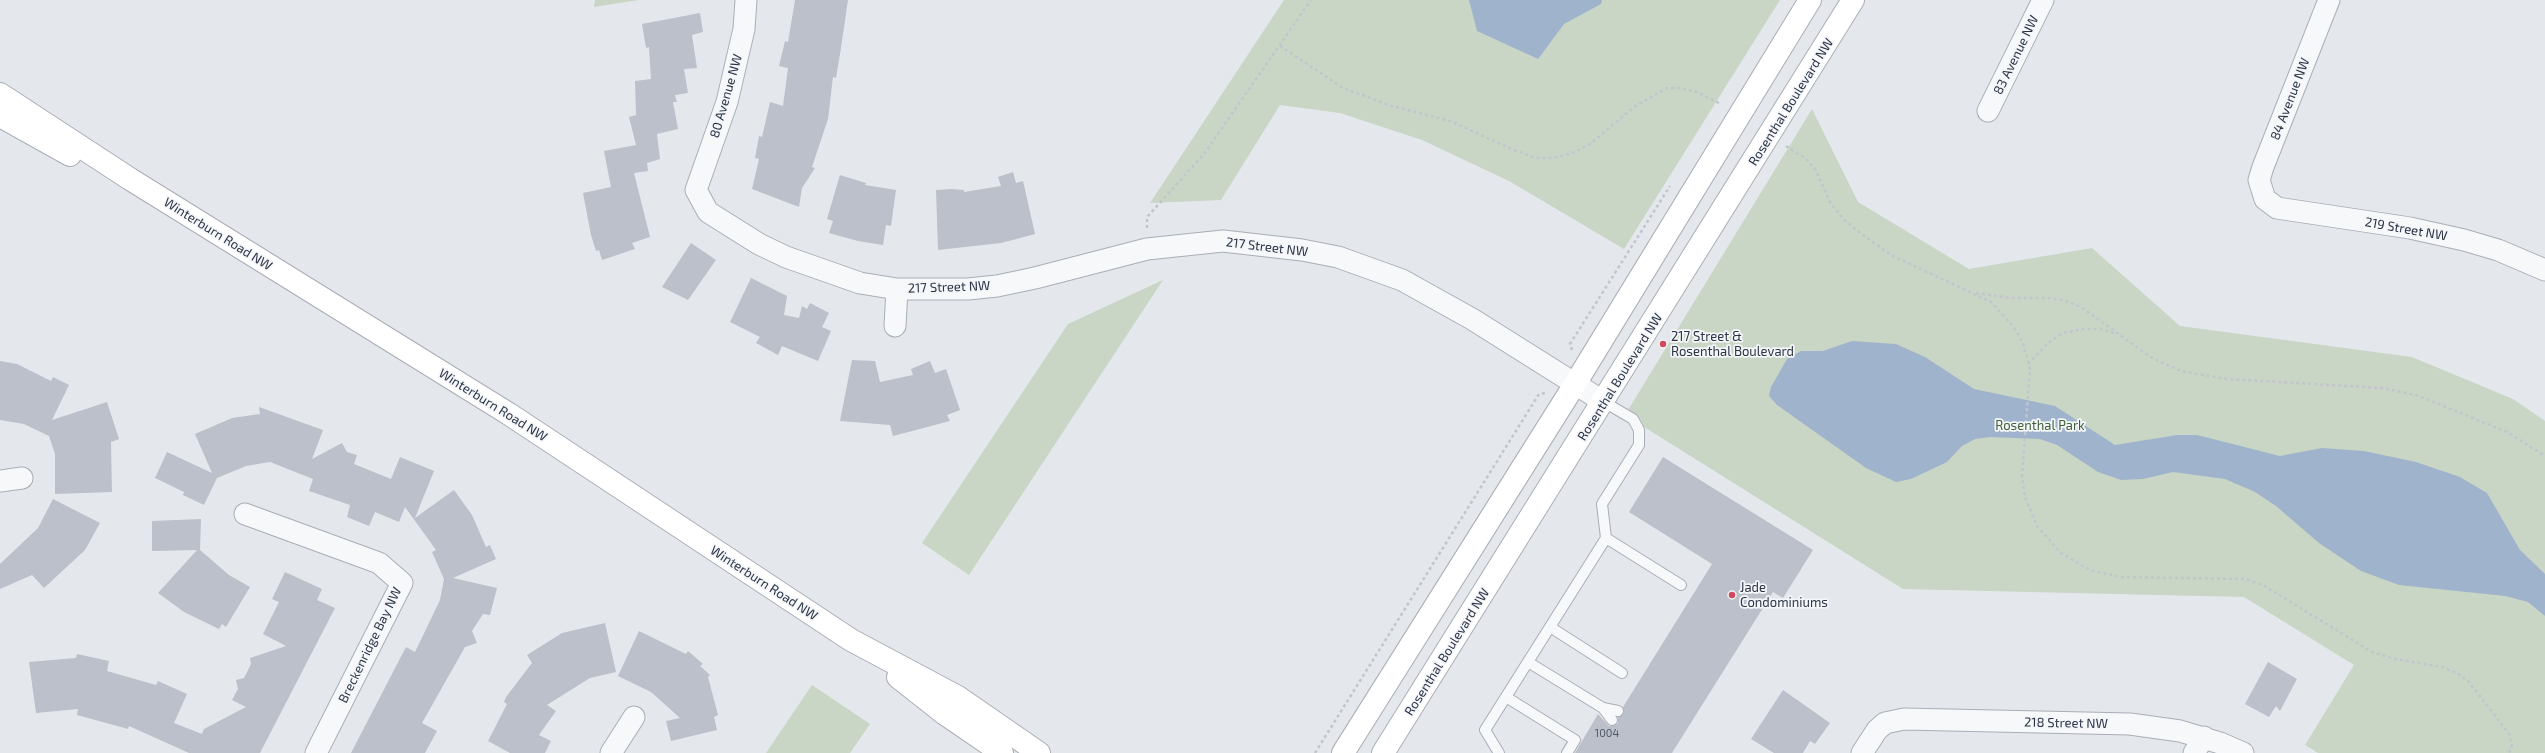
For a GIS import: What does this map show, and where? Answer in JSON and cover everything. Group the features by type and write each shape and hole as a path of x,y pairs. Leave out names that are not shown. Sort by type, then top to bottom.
{"street":[{"name":"80 Avenue NW","path":"696,190 727,102 744,29 746,0"},
{"path":"1343,753 1576,384 1810,0"},
{"name":"Rosenthal Boulevard NW","path":"1383,753 1604,402 1853,0"},
{"name":"83 Avenue NW","path":"1988,111 2043,0"},
{"name":"84 Avenue NW","path":"2265,199 2260,189 2260,180 2263,167 2329,0"},
{"name":"Winterburn Road NW","path":"0,94 130,179 509,414 851,640 945,714 1002,753"},
{"name":"Winterburn Road NW","path":"0,116 62,152 130,179"},
{"name":"217 Street NW","path":"696,190 708,212 759,244 786,257 860,283 897,289 968,289 997,286 1035,278 1147,249 1222,241 1302,250 1344,259 1402,280 1472,319 1604,402"},
{"name":"219 Street NW","path":"2265,199 2277,208 2410,228 2464,240 2498,250 2545,270"},
{"name":"217 Street NW","path":"895,326 897,289"},
{"path":"0,481 22,478"},
{"name":"Breckenridge Bay NW","path":"245,514 379,563 402,583 316,753"},
{"name":"Winterburn Road NW","path":"851,640 958,697 1039,753"},
{"path":"611,753 634,717"},
{"name":"218 Street NW","path":"1862,753 1877,730 1885,723 1904,719 2130,724 2180,731 2199,745 2243,753"}],"lane":[{"path":"1499,753 1485,730 1606,538 1602,504 1638,445 1639,430 1633,419 1604,402"},
{"path":"1606,538 1681,586"},
{"path":"1550,627 1622,673"},
{"path":"1528,662 1603,708 1618,711"},
{"path":"1506,698 1575,740 1566,753"},
{"path":"1603,708 1612,720"}],"path":[{"path":"1147,230 1148,217 1204,154 1311,0"},
{"path":"1280,46 1343,88 1392,106 1450,121 1514,150 1536,158 1554,158 1575,152 1594,140 1634,107 1666,88 1682,88 1697,92 1725,107"},
{"path":"1716,111 1725,98"},
{"path":"1783,144 1806,159 1815,169 1830,202 1844,220 1862,236 1891,255 1991,302 2002,312 2023,343 2030,370 2022,476 2025,497 2037,526 2055,548 2076,563 2090,570 2121,577 2245,579 2263,585 2372,652 2396,659 2442,667 2457,673 2469,682 2509,734 2512,745 2509,753"},
{"path":"1572,350 1570,344 1670,184"},
{"path":"1974,293 2063,300 2081,307 2165,366 2199,375 2383,388 2419,396 2508,432 2545,456"},
{"path":"2028,364 2048,343 2064,334 2083,329 2095,329 2120,334"},
{"path":"1315,753 1539,394 1544,393"}],"green space":[{"path":"595,0 639,0 594,7"},
{"path":"1284,0 1780,0 1624,249 1509,181 1422,140 1340,113 1280,105 1221,200 1150,203"},
{"name":"Rosenthal Park","path":"1812,109 1858,202 1969,269 2092,248 2180,326 2412,357 2513,399 2545,421 2545,753 2318,753 2305,745 2354,665 2244,597 1903,589 1625,415"},
{"path":"1163,280 969,575 922,543 1068,324"},
{"path":"812,685 870,724 850,753 766,753"}],"water":[{"path":"1469,0 1602,0 1601,4 1564,24 1538,59 1477,31"},
{"path":"1852,341 1896,344 1925,357 1974,389 2055,406 2115,445 2177,435 2197,435 2280,456 2322,448 2364,451 2416,462 2460,477 2487,493 2520,550 2545,574 2545,616 2528,602 2505,596 2399,585 2361,571 2319,543 2276,506 2255,492 2225,479 2173,472 2143,479 2121,480 2098,472 2057,445 2040,439 1990,437 1975,439 1962,446 1947,462 1911,479 1896,482 1866,468 1777,405 1769,396 1771,387 1787,359 1801,351 1823,351"}],"building":[{"path":"795,0 848,0 836,78 833,77 828,119 812,167 815,168 802,188 799,207 752,189 759,159 755,158 759,136 762,137 770,102 783,106 788,68 779,66 785,41 788,42"},
{"path":"700,13 703,32 692,35 697,68 684,69 688,93 675,95 677,102 673,102 678,129 657,134 660,159 647,163 648,171 634,173 650,237 632,243 635,249 602,260 599,250 596,251 591,235 583,193 611,187 604,151 636,145 629,117 636,115 635,81 651,79 649,47 646,48 642,24"},
{"path":"1013,172 1016,183 1023,181 1035,234 1001,243 938,250 936,190 952,189 964,190 964,192 1001,186 998,177"},
{"path":"840,175 866,183 865,185 896,190 891,226 886,225 883,245 858,241 829,233 833,221 827,219"},
{"path":"691,243 716,260 688,300 662,287"},
{"path":"751,278 787,296 784,315 799,318 802,306 807,309 810,303 829,313 822,327 831,331 818,361 782,346 778,355 756,343 760,337 730,322"},
{"path":"852,360 875,361 880,382 913,375 911,369 930,361 935,373 946,369 960,410 947,415 950,421 893,436 890,425 840,421"},
{"path":"0,361 17,364 51,381 53,377 69,385 52,420 107,402 119,439 111,442 112,492 55,494 55,454 49,436 24,424 0,420"},
{"path":"259,407 323,430 312,459 342,443 347,452 357,455 354,464 391,479 400,457 434,471 415,518 454,490 472,515 486,547 490,545 496,559 453,578 497,588 490,615 483,614 472,631 477,643 465,647 422,723 437,731 425,753 351,753 406,647 415,652 440,600 444,579 432,552 436,550 405,507 399,522 375,512 369,526 347,517 350,505 309,491 313,479 270,462 246,466 217,478 204,505 183,495 184,492 155,478 167,452 212,473 195,434 232,418 260,414"},
{"name":"Jade Condominiums","path":"1663,457 1813,550 1783,598 1773,592 1672,753 1575,753 1598,714 1609,726 1613,726 1618,723 1618,717 1624,713 1623,707 1712,564 1629,512"},
{"path":"53,499 100,523 85,550 44,588 32,575 0,589 0,564 38,528"},
{"path":"201,519 200,550 229,575 250,587 226,627 222,624 219,629 184,612 158,593 197,550 152,551 152,521"},
{"path":"285,572 322,589 317,600 335,608 260,753 189,753 129,726 128,729 77,715 78,709 36,713 29,662 76,658 77,654 109,661 107,671 156,685 158,681 187,694 174,723 202,734 204,729 246,707 232,700 238,689 236,680 244,678 251,664 250,658 286,646 263,634 279,602 272,599"},
{"path":"605,623 616,672 590,678 547,705 556,711 539,735 551,741 545,753 510,753 488,741 507,704 504,702 506,697 532,663 527,655 562,633"},
{"path":"639,631 686,654 688,651 703,664 700,666 710,675 708,677 718,715 714,717 717,730 671,741 666,721 680,718 651,692 618,676"},
{"path":"2268,662 2297,679 2280,711 2276,706 2269,717 2245,704"},
{"path":"1783,690 1830,723 1815,744 1810,741 1803,753 1774,753 1751,739"}],"place":[{"name":"217 Street & Rosenthal Boulevard","path":"1663,344"},
{"name":"Jade Condominiums","path":"1732,595"}]}
